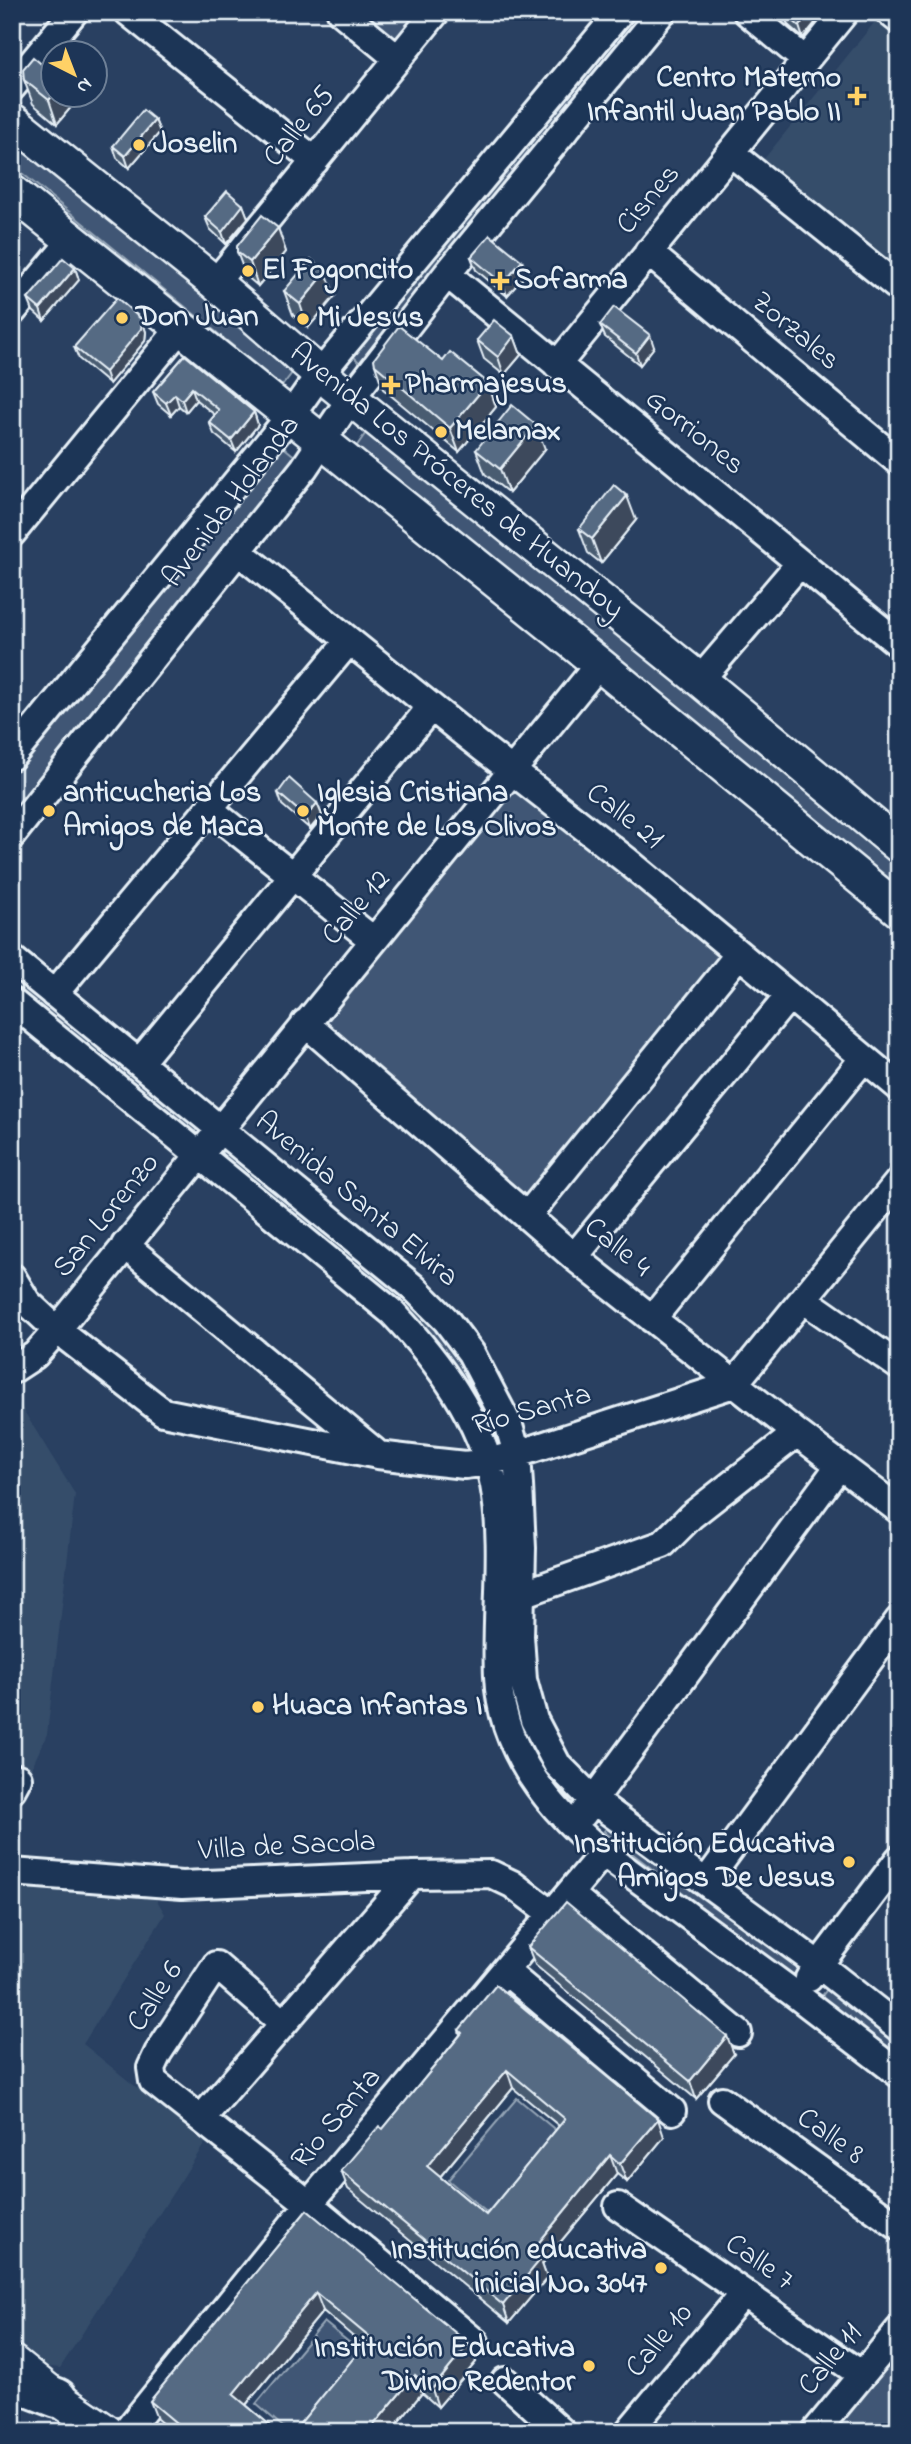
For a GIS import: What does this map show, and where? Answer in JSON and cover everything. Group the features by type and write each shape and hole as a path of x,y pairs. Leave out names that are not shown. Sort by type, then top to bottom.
{"highway":[{"path":"12,2381 57,2398"}],"main road":[{"name":"Avenida Los Próceres de Huandoy","path":"12,120 215,283 320,374 700,680 899,846"},
{"name":"Avenida Los Próceres de Huandoy","path":"12,192 599,664 899,911"},
{"path":"12,2362 57,2398 107,2432"}],"street":[{"path":"12,87 74,12"},
{"path":"128,12 315,161"},
{"path":"341,12 398,59"},
{"name":"Calle 65","path":"215,283 436,12"},
{"name":"Avenida Holanda","path":"12,756 291,415 320,374 620,12"},
{"name":"Avenida Holanda","path":"12,835 239,552 304,468 351,398 447,274 662,12"},
{"path":"747,12 805,60"},
{"name":"Cisnes","path":"557,365 845,12"},
{"path":"889,12 899,20"},
{"path":"730,153 899,288"},
{"path":"12,312 72,240"},
{"name":"Zorzales","path":"648,252 899,462"},
{"name":"Gorriones","path":"447,274 899,644"},
{"path":"12,533 181,327"},
{"name":"Calle 21","path":"239,552 626,860 899,1087"},
{"path":"700,680 800,563"},
{"path":"54,994 349,640"},
{"name":"Calle 12","path":"219,1129 599,664"},
{"path":"139,1063 431,707"},
{"path":"209,809 373,940"},
{"path":"527,1216 739,954"},
{"name":"Avenida Santa Elvira","path":"12,959 413,1287 446,1320 471,1353 498,1402 517,1454 523,1594 520,1636 523,1680 534,1720 557,1764 593,1800 819,1965 899,2028"},
{"path":"574,1257 789,996"},
{"name":"Avenida Santa Elvira","path":"12,1002 393,1312 422,1343 464,1406 488,1462 494,1486 499,1548 498,1676 502,1708 513,1744 531,1778 573,1828 603,1853 899,2074"},
{"name":"Calle 4","path":"305,1023 574,1257 839,1466 899,1510"},
{"path":"652,1319 864,1058"},
{"name":"San Lorenzo","path":"12,1370 35,1355 57,1330 219,1129"},
{"path":"734,1384 899,1181"},
{"path":"125,1245 378,1455"},
{"name":"Río Santa","path":"12,1277 27,1302 57,1330 163,1412 378,1455 465,1465 488,1462 734,1384"},
{"path":"803,1299 896,1359"},
{"path":"523,1594 663,1544 691,1516 797,1433"},
{"path":"573,1828 839,1466"},
{"path":"706,1882 899,1620"},
{"name":"Rio Santa","path":"127,2432 309,2204 603,1853"},
{"path":"796,1995 899,1859"},
{"name":"Villa de Sacola","path":"12,1871 182,1885 412,1874 491,1874 512,1884 553,1915"},
{"path":"201,2119 412,1874"},
{"path":"570,1894 738,2033"},
{"name":"Calle 6","path":"284,2024 216,1965 158,2053 151,2068 153,2081 309,2204 475,2342"},
{"path":"505,1971 672,2111"},
{"name":"Calle 8","path":"722,2100 899,2227"},
{"name":"Calle 7","path":"618,2206 862,2375"},
{"name":"Calle 10","path":"628,2432 744,2293"},
{"name":"Calle 11","path":"815,2432 899,2330"},
{"path":"505,2381 562,2432"}],"shaded area":[{"path":"349,12 426,12 396,50"},
{"path":"633,12 658,12 365,368 351,354"},
{"name":"Centro Materno Infantil Juan Pablo II","path":"878,18 899,34 899,246 888,259 764,159"},
{"path":"12,131 299,364 282,386 12,165"},
{"path":"372,424 899,851 899,891 356,447"},
{"path":"281,445 303,463 12,819 12,774"},
{"path":"514,779 731,956 530,1207 315,1027"},
{"path":"12,968 200,1124 193,1134 12,989"},
{"path":"229,1145 399,1283 469,1362 500,1437 498,1440 492,1441 464,1379 443,1352 218,1157"},
{"path":"12,1392 75,1494 47,1734 12,1810"},
{"path":"610,1824 807,1968 796,1980 607,1834 604,1831"},
{"path":"12,1857 135,1863 165,1914 83,2044 205,2143 60,2368 12,2362"},
{"path":"828,1988 899,2037 899,2058 824,2001 822,1996"},
{"path":"517,2098 559,2133 491,2216 448,2180"},
{"path":"324,2322 367,2357 304,2432 289,2432 256,2404"},
{"path":"899,2344 899,2432 827,2432"}],"building":[{"path":"783,12 810,12 799,26"},
{"path":"33,57 38,61 38,91 24,80 23,69"},
{"path":"143,110 155,120 125,156 113,146"},
{"path":"227,191 243,205 222,232 205,217"},
{"path":"262,215 278,228 250,262 237,252 237,246"},
{"path":"490,235 522,261 503,284 471,257"},
{"path":"63,258 75,268 40,309 28,299"},
{"path":"311,259 326,272 300,304 284,291"},
{"path":"117,298 142,320 141,329 105,372 74,347"},
{"path":"614,307 650,335 636,353 600,325"},
{"path":"494,320 514,336 498,357 477,340"},
{"path":"399,326 443,361 450,352 488,383 450,428 375,365 374,359"},
{"path":"185,355 254,412 231,440 209,422 219,410 192,388 182,400 175,394 166,403 153,392"},
{"path":"512,405 536,425 500,469 476,450"},
{"path":"614,485 627,496 592,539 579,529"},
{"path":"289,778 317,803 306,817 278,793"},
{"path":"566,1902 727,2036 690,2081 528,1947"},
{"path":"496,1985 658,2119 620,2164 610,2155 531,2252 540,2260 503,2305 341,2171 379,2126 383,2129 462,2033 459,2030","holes":["507,2070 565,2119 486,2215 427,2166"]},
{"path":"307,2210 469,2344 432,2389 415,2375 368,2432 293,2432 370,2338 316,2293 233,2394 278,2432 187,2432 150,2401"}],"place":[{"name":"Centro Materno Infantil Juan Pablo II","path":"857,96"},
{"name":"Joselin","path":"139,145"},
{"name":"El Fogoncito","path":"248,271"},
{"name":"Sofarma","path":"500,281"},
{"name":"Don Juan","path":"122,318"},
{"name":"Mi Jesus","path":"303,319"},
{"name":"Pharmajesus","path":"391,385"},
{"name":"Melamax","path":"441,432"},
{"name":"anticucheria Los Amigos de Maca","path":"49,811"},
{"name":"Iglesia Cristiana Monte de Los Olivos","path":"303,811"},
{"name":"Huaca Infantas I","path":"258,1707"},
{"name":"Institución Educativa Amigos De Jesus","path":"849,1862"},
{"name":"Institución educativa inicial No. 3047","path":"661,2268"},
{"name":"Institución Educativa Divino Redentor","path":"589,2366"}]}
